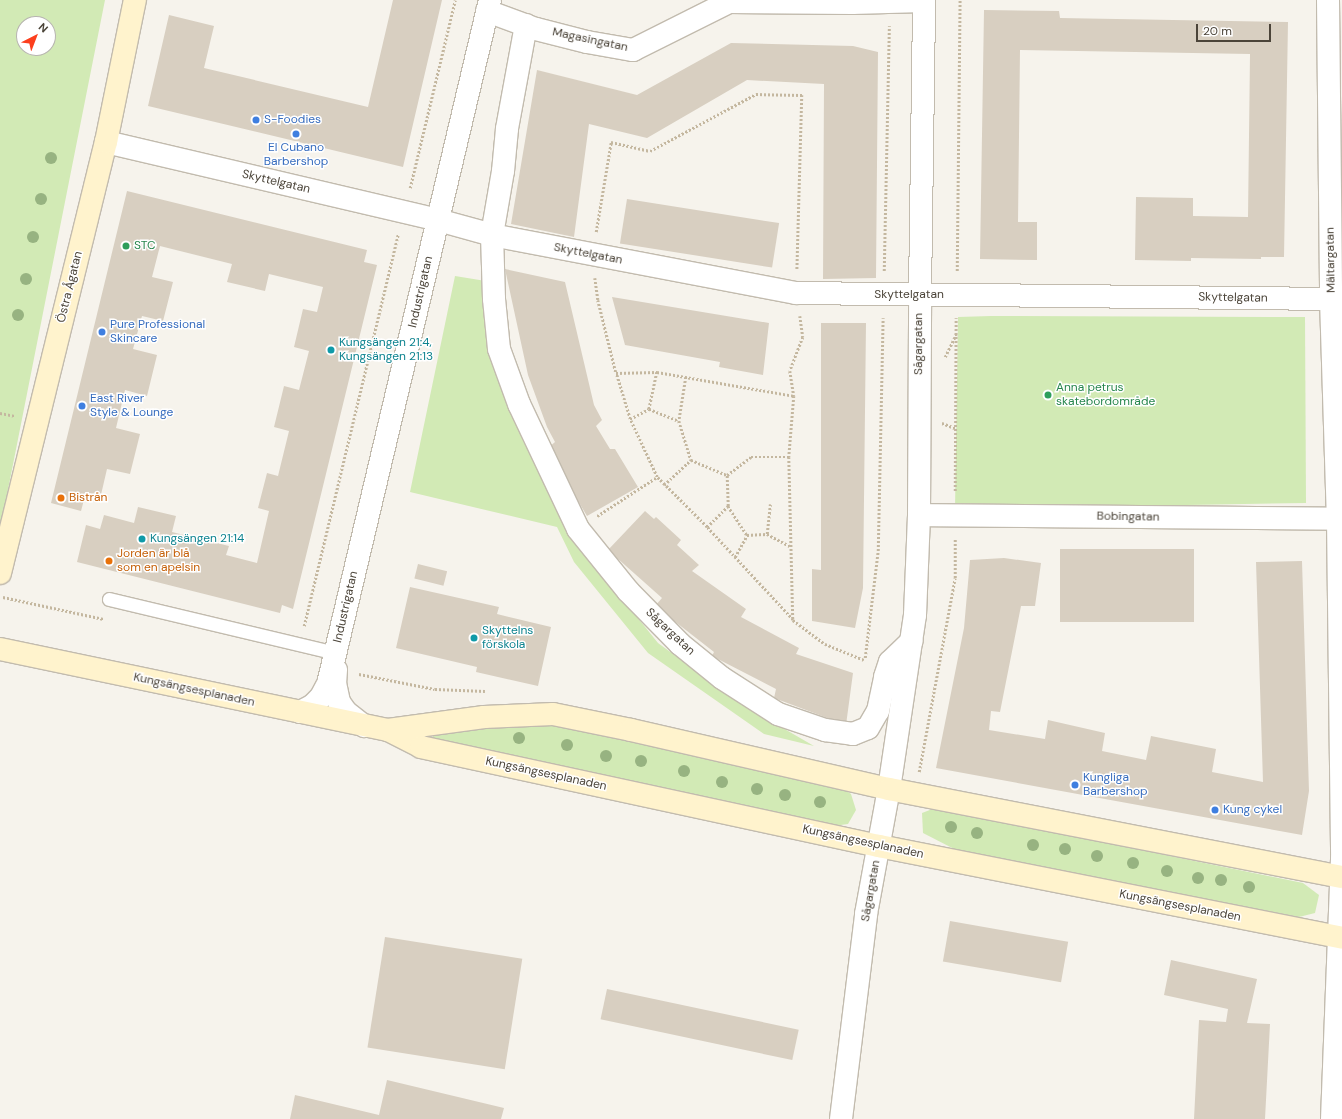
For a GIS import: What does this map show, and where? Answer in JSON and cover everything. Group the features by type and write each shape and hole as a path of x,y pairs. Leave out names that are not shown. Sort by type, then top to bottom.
{"street":[{"name":"Östra Ågatan","path":"0,573 106,142 135,0"},
{"name":"Magasingatan","path":"489,5 526,25 587,42 633,50 729,2 890,2 924,0"},
{"name":"Sågargatan","path":"841,1119 866,914 890,789 912,641 919,515 924,0"},
{"name":"Mältargatan","path":"1328,0 1331,299 1338,395 1342,877 1332,1119"},
{"name":"Industrigatan","path":"335,653 489,5"},
{"path":"526,25 507,129 503,171 492,235 494,299 498,349 519,404 578,529"},
{"name":"Skyttelgatan","path":"106,142 438,220 492,235 796,293 1331,299"},
{"name":"Bobingatan","path":"919,515 1338,520"},
{"name":"Sågargatan","path":"578,529 628,591 680,644 722,678 778,714 825,730 853,734 868,728 878,711 885,677 890,662 912,641"},
{"name":"Kungsängsesplanaden","path":"0,649 388,730 484,717 553,714 631,730 890,789 1342,877"},
{"path":"300,712 312,706 324,691 328,684 335,653"},
{"path":"335,653 334,683 339,702 346,712 364,726"},
{"name":"Kungsängsesplanaden","path":"388,730 421,747 879,846 1340,938"}],"lane":[{"path":"109,599 335,653"}],"path":[{"path":"299,645 455,0"},
{"path":"918,776 954,578 960,0"},
{"path":"863,668 878,551 890,2"},
{"path":"597,228 611,142 650,151 756,94 802,95 796,293 803,337 790,372 794,396 789,457 793,620"},
{"path":"596,285 616,373 630,419 657,478 707,527 793,620 825,644 864,660"},
{"path":"943,360 956,334"},
{"path":"616,373 657,372 794,396"},
{"path":"649,409 657,372"},
{"path":"686,377 679,421 691,460"},
{"path":"630,419 649,409 679,421"},
{"path":"0,413 17,417"},
{"path":"727,475 750,457 789,457"},
{"path":"691,460 727,475"},
{"path":"664,485 691,460"},
{"path":"727,475 728,506 747,535"},
{"path":"578,529 657,478"},
{"path":"767,534 770,504"},
{"path":"707,527 728,506"},
{"path":"747,535 767,534 790,546"},
{"path":"735,557 747,535"}],"green space":[{"path":"0,0 105,0 0,530"},
{"path":"455,276 498,283 514,402 587,555 658,643 743,705 814,746 764,734 648,653 574,562 557,527 410,492"},
{"path":"958,317 1305,317 1306,503 955,509"},
{"path":"555,719 835,783 851,794 856,810 848,824 833,826 433,741 433,733"},
{"path":"935,808 1303,883 1319,895 1315,913 1299,917 960,852 923,833 922,813"}],"building":[{"path":"393,0 442,0 403,167 148,106 169,15 214,26 204,68 368,107"},
{"path":"984,10 1059,11 1060,18 1288,22 1284,257 1261,257 1261,259 1191,258 1191,261 1135,260 1136,197 1193,198 1193,216 1248,217 1250,54 1020,50 1018,222 1037,222 1037,260 980,259"},
{"path":"731,43 853,46 878,52 876,278 823,279 824,84 747,80 647,138 589,124 574,237 511,224 537,70 637,95"},
{"name":"Kungsängen 21:4, Kungsängen 21:13","path":"127,191 367,250 364,262 377,265 293,609 282,605 280,613 77,562 86,525 100,529 104,515 134,523 138,507 176,516 172,532 229,546 226,555 257,563 269,511 258,508 267,473 278,476 289,431 274,427 284,386 299,390 309,351 294,347 303,309 317,312 323,287 269,274 265,291 227,282 232,264 160,246 152,277 173,282 163,321 142,316 133,349 157,355 147,396 125,390 116,428 140,434 130,474 107,469 100,499 85,496 81,511 51,503"},
{"path":"627,199 779,223 772,268 620,243"},
{"path":"505,269 565,282 594,405 602,420 596,426 610,449 615,449 638,487 587,516 547,449 555,442 547,427 528,375"},
{"path":"612,297 769,323 763,375 719,367 720,362 625,345"},
{"path":"821,323 866,323 863,588 855,628 812,621 812,569 821,570"},
{"path":"645,511 654,519 656,517 681,540 677,545 699,565 692,571 746,609 741,617 799,648 796,654 853,673 846,725 774,698 776,689 712,656 714,652 655,606 662,598 608,550"},
{"path":"1060,549 1194,549 1194,622 1060,622"},
{"path":"1004,558 1041,563 1035,606 1021,606 1000,712 991,711 989,730 1045,739 1048,720 1105,733 1102,751 1146,760 1151,736 1216,749 1212,772 1263,782 1256,562 1302,561 1309,791 1302,835 936,768 964,628 970,560"},
{"path":"418,564 447,571 443,586 414,579"},
{"name":"Skyttelns förskola","path":"410,587 499,607 497,614 551,627 538,686 476,672 477,667 396,648"},
{"path":"950,921 1068,942 1061,982 943,961"},
{"path":"385,937 522,959 505,1069 367,1048"},
{"path":"1171,960 1257,979 1247,1023 1270,1024 1265,1119 1194,1119 1199,1020 1226,1022 1228,1009 1164,995"},
{"path":"607,989 799,1030 792,1060 601,1019"},
{"path":"387,1080 504,1108 501,1119 290,1119 295,1095 379,1115"}],"place":[{"name":"S-Foodies","path":"256,120"},
{"name":"El Cubano Barbershop","path":"296,134"},
{"name":"STC","path":"126,246"},
{"name":"Pure Professional Skincare","path":"102,332"},
{"name":"Kungsängen 21:4, Kungsängen 21:13","path":"331,350"},
{"name":"Anna petrus skatebordområde","path":"1048,395"},
{"name":"East River Style & Lounge","path":"82,406"},
{"name":"Bistrån","path":"61,498"},
{"name":"Kungsängen 21:14","path":"142,539"},
{"name":"Jorden är blå som en apelsin","path":"109,561"},
{"name":"Skyttelns förskola","path":"474,638"},
{"name":"Kungliga Barbershop","path":"1075,785"},
{"name":"Kung cykel","path":"1215,810"}]}
